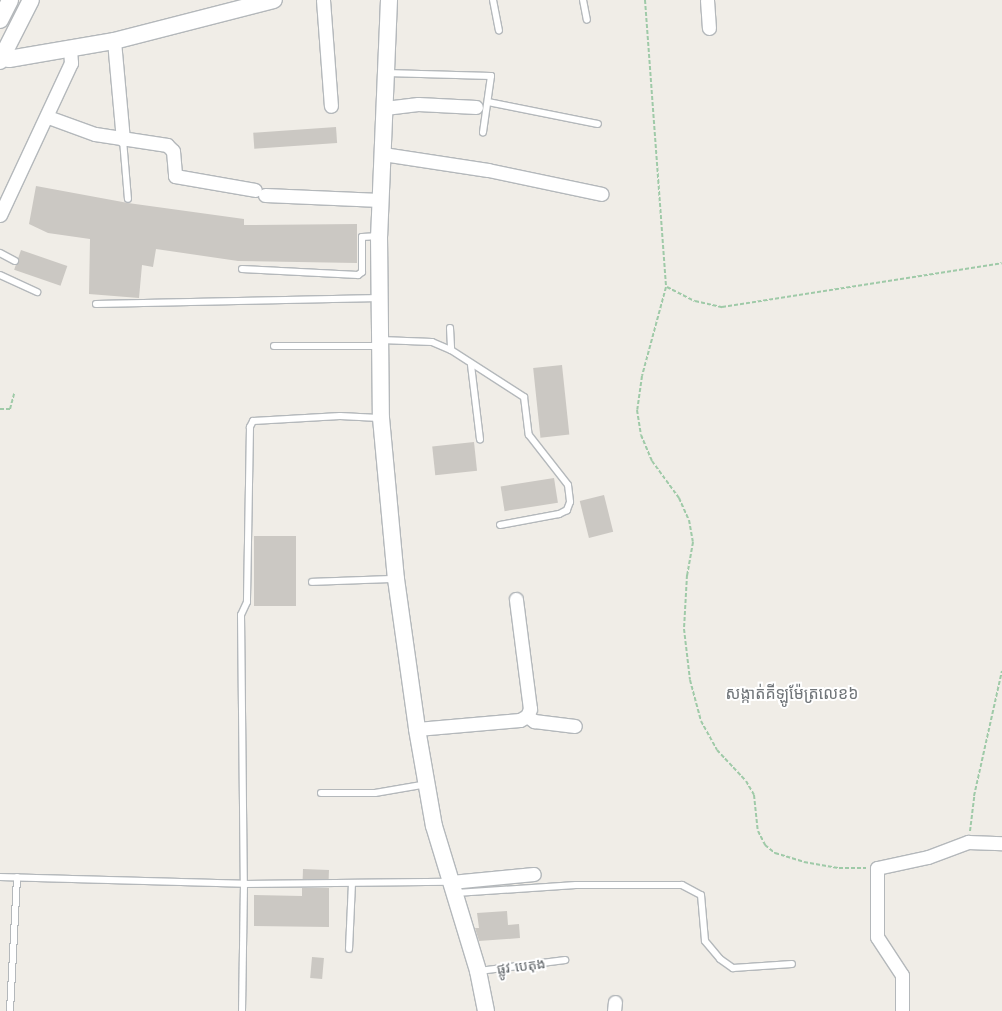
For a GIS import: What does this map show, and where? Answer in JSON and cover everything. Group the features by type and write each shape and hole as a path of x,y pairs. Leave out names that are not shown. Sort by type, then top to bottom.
{"street":[{"path":"0,20 10,0"},
{"path":"31,0 1,58 9,59 114,41 274,0"},
{"path":"323,0 330,106"},
{"path":"389,0 379,236 381,418 396,579 417,729 434,826 478,971 486,1011"},
{"path":"707,0 709,28"},
{"path":"114,41 123,140"},
{"path":"0,215 48,117 72,63 70,48"},
{"path":"385,108 418,104 482,105"},
{"path":"48,117 123,140 168,145 173,151 172,170 175,176 260,192 380,200"},
{"path":"382,154 488,170 602,194"},
{"path":"417,729 520,720 527,716 530,709 516,599"},
{"path":"527,716 540,723 575,726"},
{"path":"902,1011 902,975 878,937 877,868 928,857 968,842 1002,843"},
{"path":"452,887 534,874"}],"lane":[{"path":"494,0 499,30"},
{"path":"583,0 587,20"},
{"path":"386,73 491,76 482,105 483,132"},
{"path":"482,105 598,124"},
{"path":"123,140 128,199"},
{"path":"242,269 358,275 362,272 362,237 379,236"},
{"path":"0,254 15,262"},
{"path":"0,275 37,292"},
{"path":"96,304 380,298"},
{"path":"450,328 451,350"},
{"path":"274,346 432,342 451,350 471,365 524,398 529,435 568,485 570,502 563,512 500,525"},
{"path":"471,365 480,440"},
{"path":"242,1011 244,884 241,615 247,602 250,427 254,421 340,416 381,418"},
{"path":"312,582 396,579"},
{"path":"321,793 375,793 427,784"},
{"path":"0,877 244,884 352,883 452,887 682,885 701,895 705,941 720,959 734,968 792,964"},
{"path":"10,1011 17,877"},
{"path":"349,949 352,883"},
{"name":"ផ្លូវ បេតុង","path":"478,971 565,960"}],"path":[{"path":"645,0 666,287 642,376 637,410 641,435 652,461 679,498 689,520 693,542 687,575 684,629 690,680 701,721 717,750 746,781 754,795 758,831 764,845 775,853 804,862 839,868 877,868"},
{"path":"666,287 694,301 722,307 1002,263"},
{"path":"0,409 10,409 14,394"},
{"path":"968,842 974,796 1002,671"}],"building":[{"path":"336,127 337,143 254,149 253,133"},
{"path":"36,186 128,203 244,219 244,225 357,224 357,263 238,261 156,249 153,267 142,265 139,298 89,294 90,239 48,233 29,224"},
{"path":"21,250 67,266 60,286 14,270"},
{"path":"562,365 569,435 540,438 533,368"},
{"path":"474,442 477,471 435,475 432,446"},
{"path":"554,478 558,503 505,511 501,486"},
{"path":"604,495 613,532 589,538 580,501"},
{"path":"254,536 296,536 296,606 254,606"},
{"path":"303,869 329,870 329,880 303,879"},
{"path":"302,888 329,888 329,927 254,926 254,895 302,896"},
{"path":"507,911 508,925 519,924 520,938 479,941 475,928 479,928 477,913"},
{"path":"312,957 324,958 322,979 310,978"}],"district":[{"name":"សង្កាត់គីឡូម៉ែត្រលេខ៦","path":"792,694"}]}
